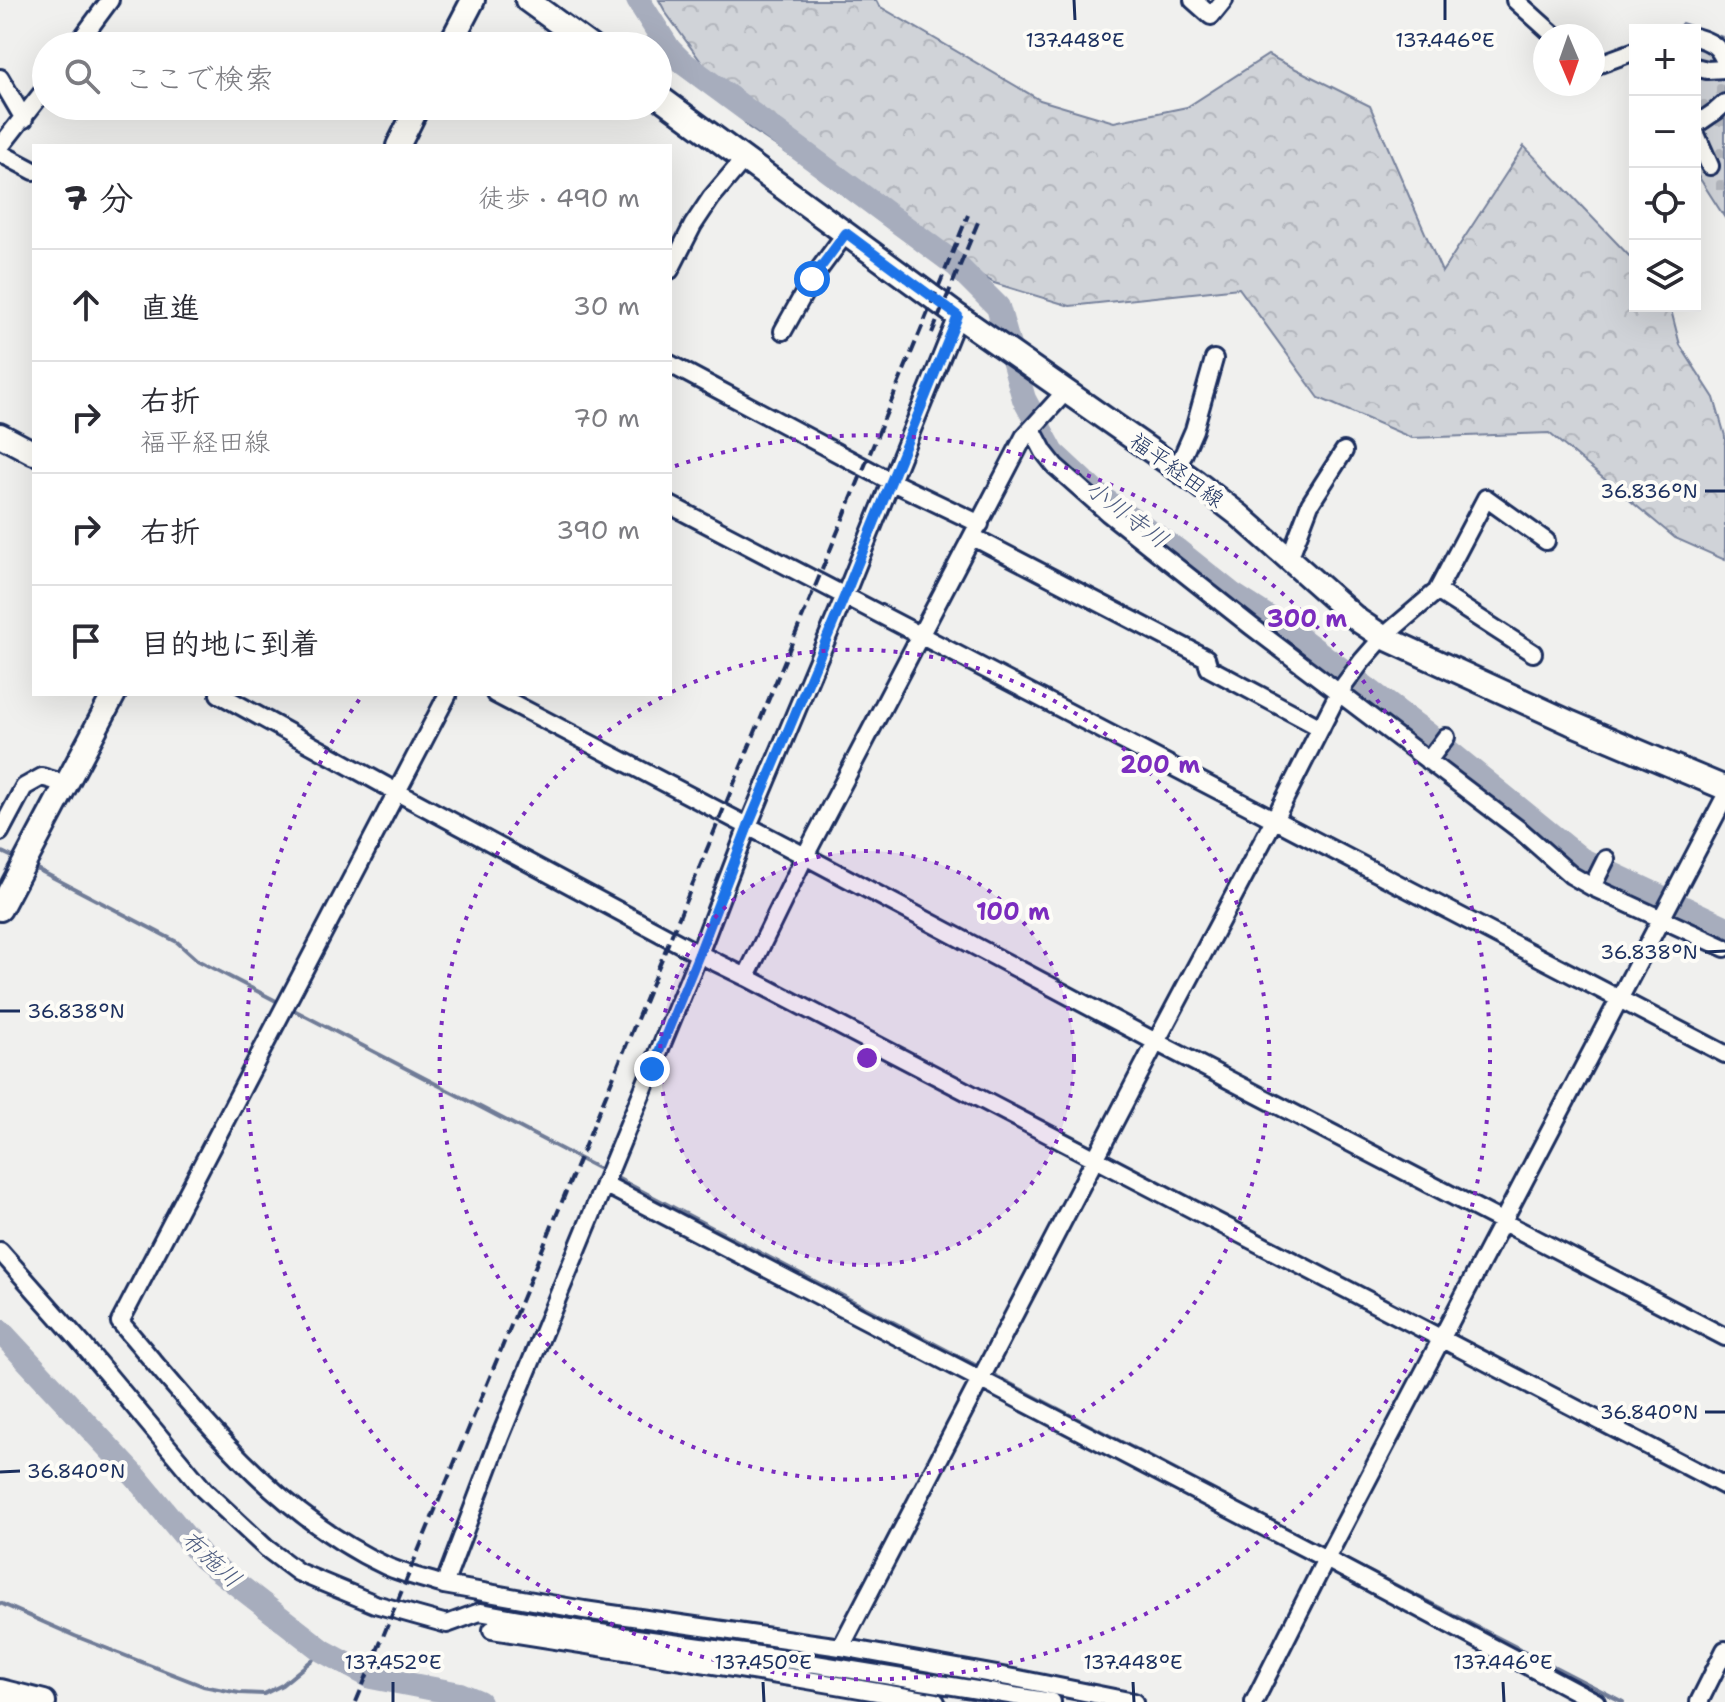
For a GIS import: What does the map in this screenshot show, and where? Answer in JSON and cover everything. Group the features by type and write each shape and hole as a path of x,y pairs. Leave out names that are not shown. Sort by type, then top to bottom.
{"main road":[{"path":"456,32 473,0"},
{"path":"527,0 571,32"},
{"name":"福平経田線","path":"672,106 958,316 1239,515 1359,621 1383,637 1571,723 1725,788"},
{"path":"399,144 411,120"},
{"path":"0,435 32,452"},
{"path":"0,909 113,696"},
{"path":"0,1691 44,1702"}],"street":[{"path":"86,32 110,0"},
{"path":"1193,0 1211,16 1224,0"},
{"path":"1515,0 1542,24"},
{"path":"1701,39 1720,50 1725,62"},
{"path":"1605,62 1629,53"},
{"path":"1701,68 1725,69"},
{"path":"0,78 24,119"},
{"path":"1701,121 1725,103"},
{"path":"0,147 32,108"},
{"path":"1701,145 1710,166"},
{"path":"0,153 32,170"},
{"path":"672,266 711,198 744,159"},
{"path":"783,331 812,279 846,233"},
{"path":"444,1585 500,1437 958,316"},
{"path":"1177,469 1194,430 1214,359"},
{"path":"672,365 890,481 1206,658 1209,668 1321,728"},
{"path":"746,977 805,856 1024,437 1059,386"},
{"path":"1032,429 1044,452 1077,487 1251,626 1521,831 1571,875 1592,887 1664,914 1725,948"},
{"path":"1289,559 1310,504 1344,451"},
{"path":"841,1647 1339,692 1383,637 1437,591 1486,498 1546,541"},
{"path":"672,506 1725,1054"},
{"path":"1437,591 1533,653"},
{"path":"223,696 699,954 1725,1486"},
{"path":"447,696 120,1322 220,1438 261,1479 303,1514 354,1549 388,1567 444,1585 584,1610 841,1647 1134,1702"},
{"path":"499,696 1725,1337"},
{"path":"1428,761 1446,737"},
{"path":"0,832 24,787 42,777 66,784"},
{"path":"1254,1702 1725,797"},
{"path":"1592,887 1606,859"},
{"path":"604,1184 1596,1702"},
{"path":"0,1251 204,1490 266,1548 298,1572 375,1604 447,1624 480,1612 1052,1702"},
{"path":"492,1630 936,1702"},
{"path":"1699,1702 1725,1650"}],"green space":[{"path":"659,0 876,0 879,6 1040,100 1114,122 1187,107 1268,55 1370,106 1442,272 1524,146 1629,256 1629,312 1672,312 1680,345 1714,398 1725,436 1725,560 1675,538 1549,433 1412,438 1319,398 1239,288 1070,306 994,283 862,204 748,127"},
{"path":"1701,29 1723,37 1725,42 1725,218 1701,180"}],"waterway":[{"name":"小川寺川","path":"638,0 658,32"},
{"name":"小川寺川","path":"672,52 956,265 998,307 1024,399 1053,453 1098,495 1177,550 1232,594 1297,636 1425,732 1581,859 1725,927"},
{"path":"0,851 19,860"},
{"path":"31,866 177,942 197,960 282,1004"},
{"path":"290,1008 605,1172"},
{"path":"613,1176 981,1368"},
{"name":"布施川","path":"0,1331 135,1476 203,1558 323,1651 371,1677 460,1694 479,1702"},
{"path":"988,1372 1328,1550"},
{"path":"1335,1554 1623,1702"},
{"path":"0,1603 203,1686 239,1693 264,1694 282,1685 323,1651"}],"railway":[{"path":"356,1702 968,215"},
{"path":"932,333 978,222"}],"route":[{"path":"652,1069 748,826 958,316 846,233 812,279"}]}
